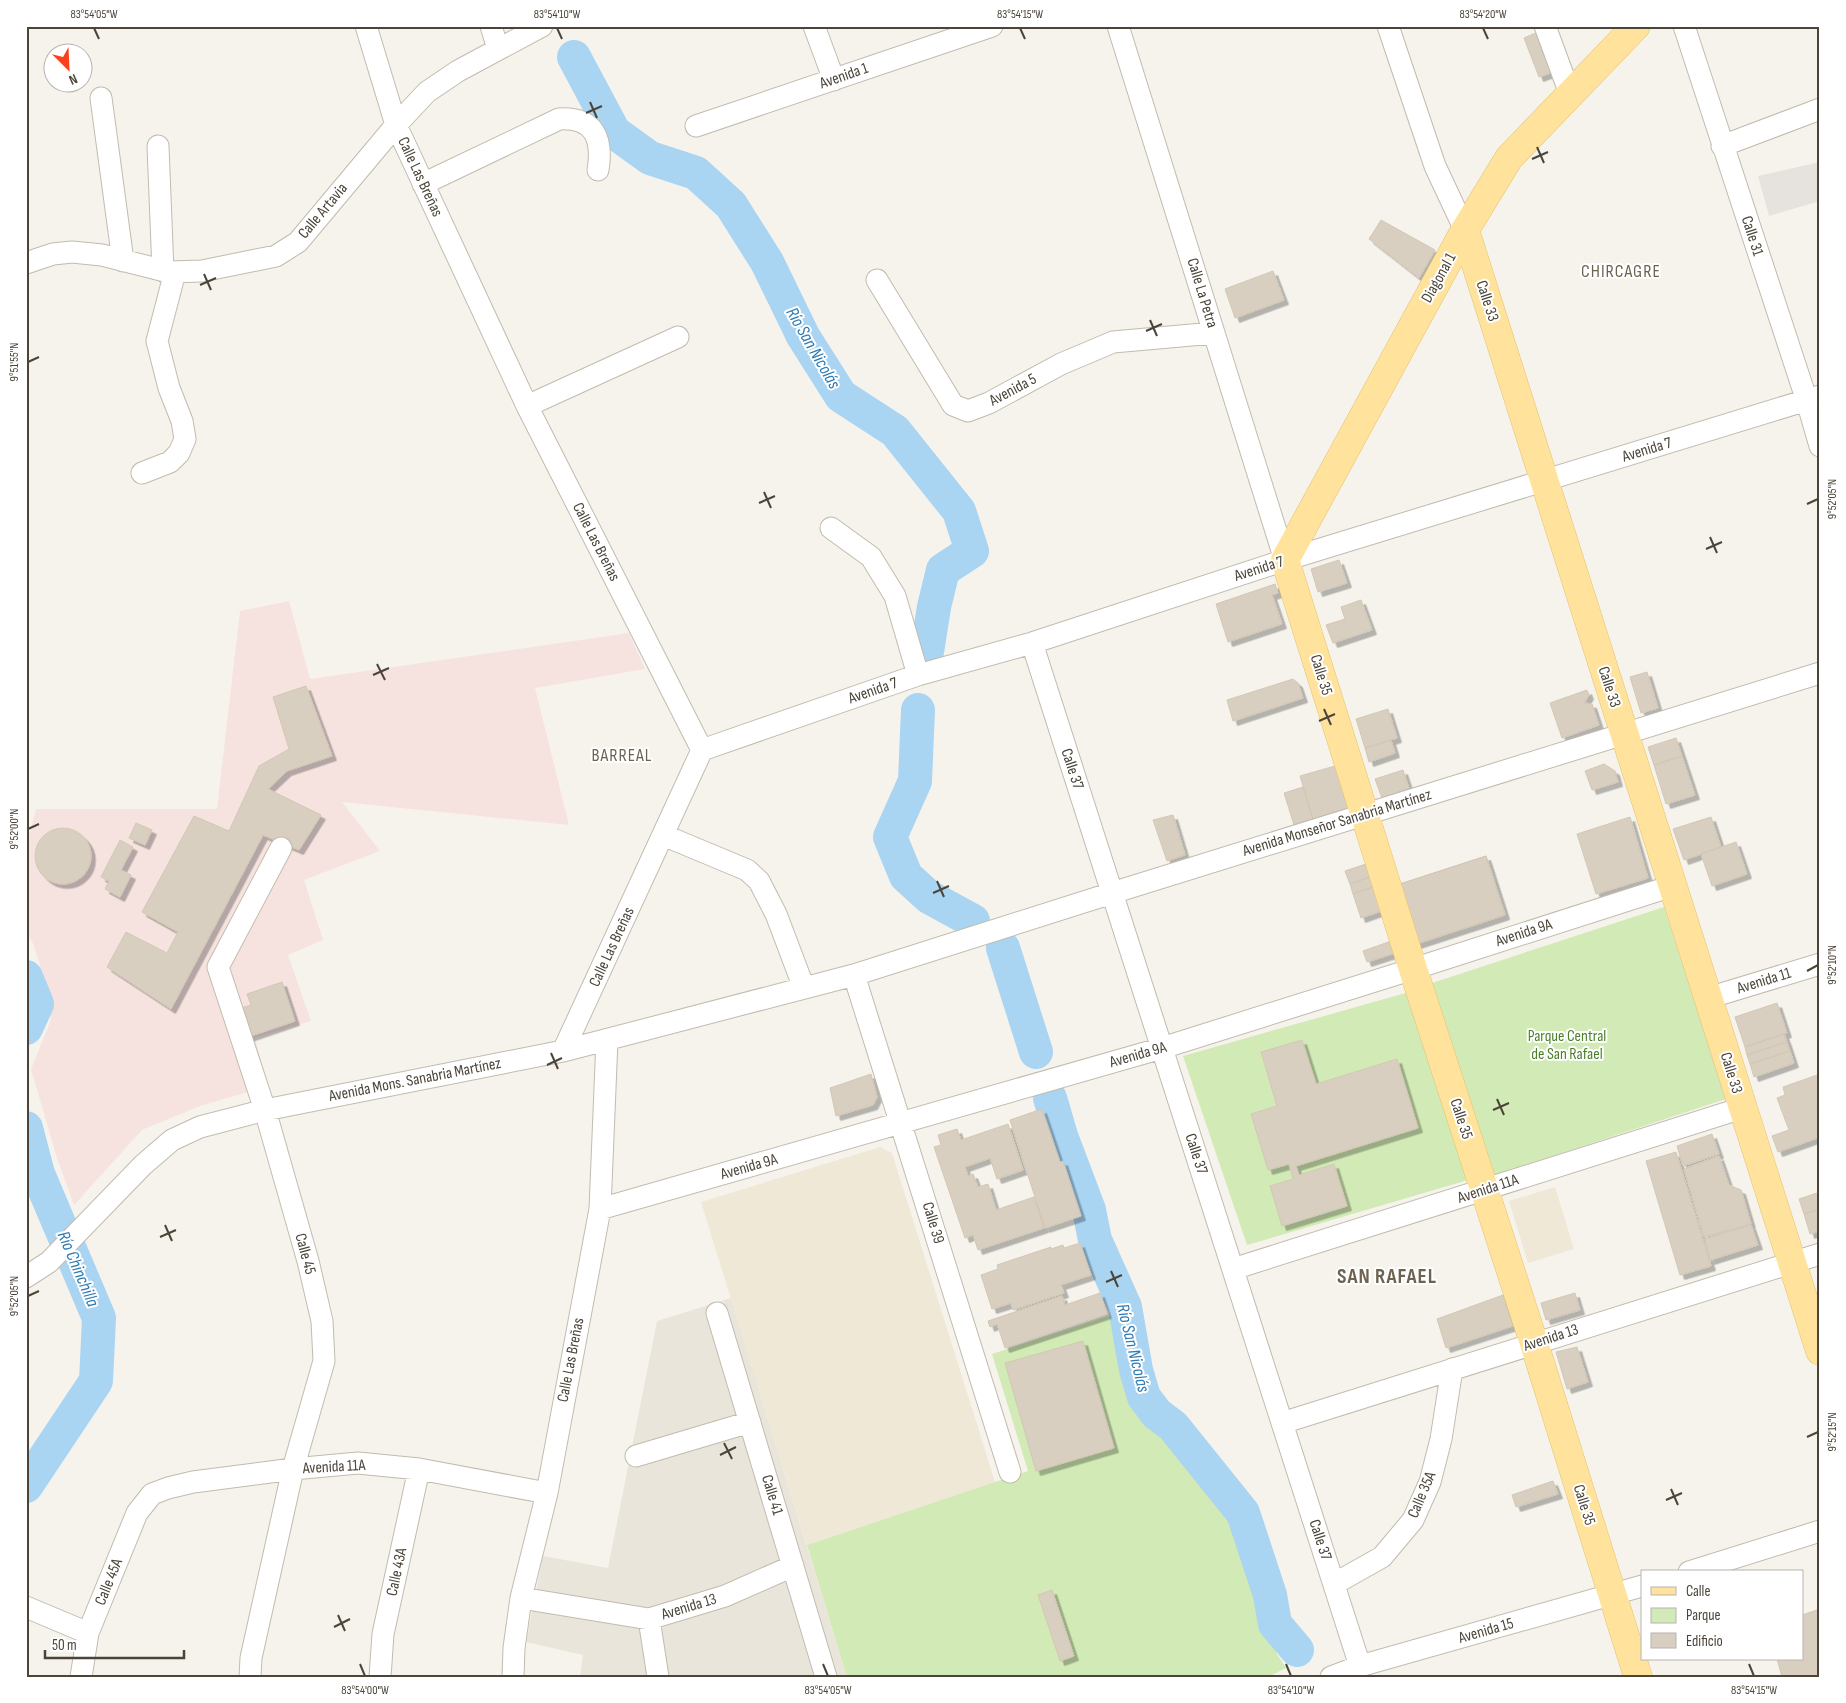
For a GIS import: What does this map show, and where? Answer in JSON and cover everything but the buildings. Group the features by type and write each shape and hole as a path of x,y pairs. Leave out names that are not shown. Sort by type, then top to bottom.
{"main road":[{"name":"Diagonal 1","path":"1285,560 1465,230 1509,158 1636,26"},
{"name":"Calle 33","path":"1465,230 1820,1351"},
{"name":"Calle 35","path":"1285,560 1638,1677"}],"street":[{"name":"Calle Las Breñas","path":"366,26 396,125 423,184 527,406 702,750 564,1051"},
{"path":"492,26 498,49"},
{"name":"Calle Artavia","path":"26,263 53,254 72,252 102,255 169,271 202,271 276,256 298,242 396,125 427,92 458,71 542,26"},
{"path":"814,26 834,80"},
{"name":"Avenida 1","path":"696,126 992,26"},
{"name":"Calle La Petra","path":"1118,26 1285,560"},
{"name":"Calle 33","path":"1388,26 1435,166 1465,230"},
{"path":"1545,26 1570,94"},
{"name":"Calle 31","path":"1684,26 1722,146 1813,399 1820,446"},
{"path":"101,98 123,261"},
{"path":"1722,146 1820,109"},
{"path":"423,184 559,119 573,118 587,124 598,138 601,152 598,170"},
{"path":"142,473 170,462 179,453 185,438 182,420 169,388 157,341 169,271 158,146"},
{"name":"Avenida 5","path":"877,280 952,405 968,411 989,404 1061,364 1112,342 1214,333"},
{"path":"527,406 678,337"},
{"name":"Avenida 7","path":"702,750 918,676 1032,643 1285,560 1813,399"},
{"path":"830,528 871,556 895,596 918,676"},
{"name":"Calle 37","path":"1032,643 1360,1666"},
{"name":"Avenida Monseñor Sanabria Martínez","path":"854,975 1820,673"},
{"path":"663,834 747,870 759,881 776,914 804,988"},
{"name":"Calle 45","path":"250,1677 251,1658 293,1469 324,1361 322,1321 308,1261 265,1110 218,967 281,848"},
{"name":"Avenida 9A","path":"600,1210 1162,1048 1413,970 1672,886"},
{"name":"Avenida 11","path":"1708,998 1820,964"},
{"name":"Avenida Mons. Sanabria Martínez","path":"26,1277 49,1262 143,1165 172,1140 200,1127 265,1110 564,1051 854,975"},
{"name":"Calle 39","path":"854,975 1010,1472"},
{"name":"Calle Las Breñas","path":"513,1677 514,1648 521,1598 547,1493 600,1210 607,1040"},
{"name":"Avenida 11A","path":"1233,1269 1742,1108"},
{"name":"Avenida 13","path":"1282,1423 1820,1254"},
{"name":"Calle 41","path":"717,1314 826,1677"},
{"name":"Calle 35A","path":"1334,1584 1382,1557 1413,1520 1430,1482 1441,1440 1452,1369"},
{"path":"636,1456 750,1422"},
{"name":"Avenida 11A","path":"152,1494 193,1482 358,1463 419,1469 547,1493"},
{"name":"Calle 43A","path":"380,1677 383,1634 419,1469"},
{"name":"Calle 45A","path":"81,1677 88,1634 137,1513 152,1494"},
{"path":"1695,1570 1820,1531"},
{"name":"Avenida 13","path":"521,1598 649,1619 725,1596 793,1566"},
{"name":"Avenida 15","path":"1331,1677 1360,1666 1641,1586"},
{"path":"26,1607 88,1634"},
{"path":"649,1619 658,1677"}],"shaded area":[{"path":"1820,162 1820,201 1769,216 1758,176"},
{"path":"289,601 310,679 629,633 645,669 535,688 569,825 342,802 380,851 304,880 323,940 288,955 311,1021 255,1038 268,1086 200,1106 142,1130 74,1205 56,1155 31,1069 51,1020 46,983 32,941 26,934 26,847 36,809 217,809 240,611"},
{"path":"880,1147 892,1153 995,1482 807,1545 701,1202"},
{"path":"1555,1187 1574,1249 1528,1263 1509,1201"},
{"path":"731,1298 847,1677 580,1677 583,1655 526,1642 543,1556 608,1568 657,1321"}],"green space":[{"name":"Parque Central de San Rafael","path":"1664,907 1726,1099 1492,1176 1429,984"},
{"path":"1409,992 1468,1180 1247,1245 1183,1056","holes":["1302,1040 1316,1084 1397,1059 1418,1128 1296,1166 1299,1175 1334,1164 1347,1206 1283,1226 1270,1186 1293,1179 1289,1164 1268,1170 1251,1114 1277,1106 1261,1053"]},
{"path":"1111,1315 1140,1416 1192,1458 1231,1516 1257,1601 1277,1654 1286,1668 1268,1677 847,1677 807,1545 1028,1471 992,1354"}],"waterway":[{"name":"Río San Nicolás","path":"574,57 614,132 650,158 696,173 731,205 767,262 803,336 841,396 895,431 959,511 972,551 943,570 934,607 926,658"},
{"name":"Río San Nicolás","path":"918,710 915,781 890,837 906,876 929,897 973,921"},
{"name":"Río San Nicolás","path":"1003,948 1036,1052"},
{"name":"Río Chinchilla","path":"26,977 37,1004 26,1028"},
{"name":"Río San Nicolás","path":"1050,1098 1061,1136 1089,1210 1095,1240 1125,1307 1136,1370 1144,1397 1157,1414 1173,1426 1243,1513 1270,1595 1275,1624 1297,1650"},
{"name":"Río Chinchilla","path":"26,1128 38,1174 99,1318 96,1381 26,1486"}],"district":[{"name":"CHIRCAGRE","path":"1621,271"},
{"name":"BARREAL","path":"622,755"},
{"name":"SAN RAFAEL","path":"1387,1276"}]}
